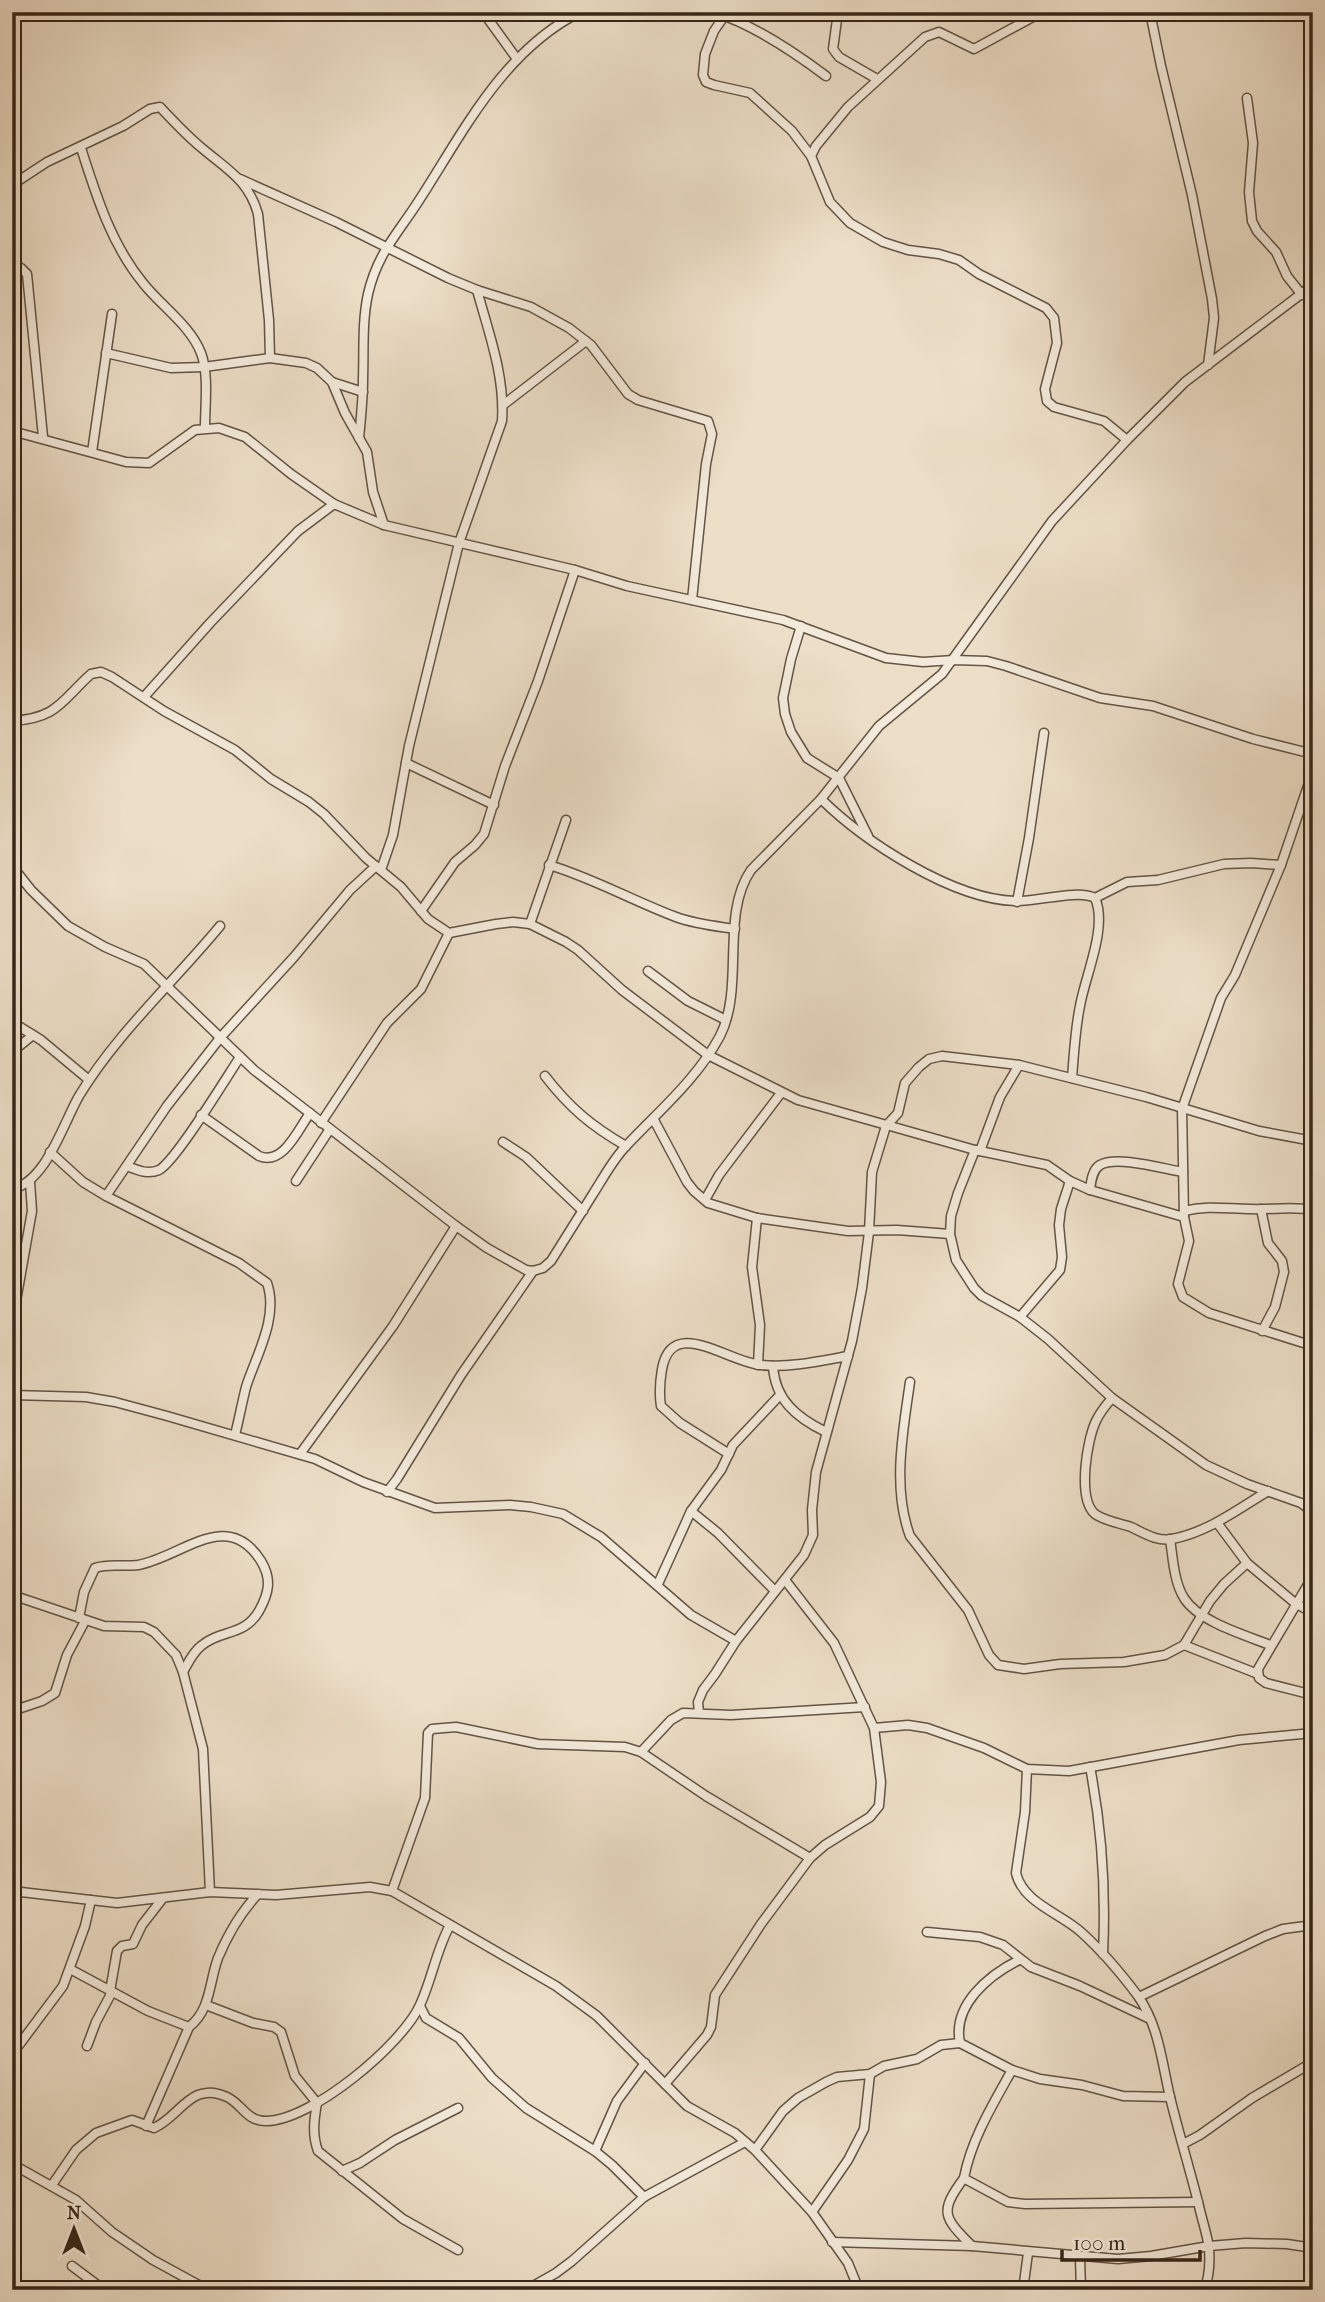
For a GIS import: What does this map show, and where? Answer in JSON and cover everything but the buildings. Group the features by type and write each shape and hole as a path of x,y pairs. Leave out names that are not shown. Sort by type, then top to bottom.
{"street":[{"path":"483,12 517,59"},
{"path":"359,438 363,392 363,325 369,292 385,247 416,205 464,128 517,59 547,32 580,12"},
{"path":"713,12 725,14 781,44 825,76"},
{"path":"838,12 833,49 839,57 877,79"},
{"path":"811,156 826,133 877,79 918,41 939,32 974,49 1042,12"},
{"path":"1150,12 1192,195 1212,299 1214,318 1208,365"},
{"path":"1303,12 1313,17"},
{"path":"725,14 714,31 705,54 703,75 706,82 750,93 792,131 811,156 830,202 850,223 883,242 959,260 979,274 1046,308 1054,318 1057,343 1056,356 1045,388 1047,401 1054,407 1104,421 1127,440"},
{"path":"1247,98 1253,142 1249,192 1252,221 1257,231 1276,252 1287,276 1302,295"},
{"path":"12,185 47,162 81,148 157,106 203,150 240,178 477,290 531,307 569,328 601,355 628,394 638,400 702,418 711,425 692,600"},
{"path":"81,148 101,211 126,258 142,283 190,334 199,348 204,367 205,428"},
{"path":"240,178 254,198 258,214 269,320 270,358"},
{"path":"12,271 21,268 27,274 43,438"},
{"path":"387,1492 461,1375 533,1271 551,1261 626,1146 654,1120 708,1055 731,1004 735,929 744,881 759,860 821,799 880,726 930,686 954,660 1052,521 1127,440 1185,382 1313,285"},
{"path":"106,1196 167,1106 220,1038 301,949 350,890 379,868 393,835 406,763 459,543 502,421 503,405 498,368 477,290"},
{"path":"92,452 112,314"},
{"path":"503,405 586,341"},
{"path":"106,353 171,368 204,367 270,358 306,363 317,368 332,382 345,413 367,452 373,492 384,525"},
{"path":"332,382 363,392"},
{"path":"12,430 126,462 149,463 184,436 205,428 219,428 245,437 334,504 384,525 801,626 886,658 923,662 987,662 1006,666 1100,698 1153,706 1253,739 1313,754"},
{"path":"144,697 298,531 334,504"},
{"path":"421,911 455,862 484,834 505,766 538,681 575,570"},
{"path":"801,626 783,698 785,714 791,732 807,758 839,778 869,839"},
{"path":"12,721 43,716 56,710 80,684 96,672 106,674 221,741 271,779 309,802 401,887 428,919 449,933 513,922 530,924 578,950 622,990 708,1055 781,1093 818,1107 977,1150 1051,1166 1070,1181 1090,1190 1168,1211 1184,1214 1208,1206 1313,1210"},
{"path":"1017,901 1044,733"},
{"path":"406,763 494,805"},
{"path":"1313,771 1281,866 1235,975 1221,998 1182,1109 1184,1214 1189,1241 1178,1284 1183,1297 1209,1313 1313,1346"},
{"path":"821,799 842,820 898,858 979,895 1017,901 1053,899 1077,894 1095,898 1127,882 1158,880 1224,864 1281,866"},
{"path":"530,924 566,820"},
{"path":"549,864 676,916 735,929"},
{"path":"12,866 31,890 68,926 105,947 144,964 240,1058 321,1123 456,1226 519,1266 533,1271"},
{"path":"1072,1078 1077,1024 1098,927 1098,906 1095,898"},
{"path":"12,1189 30,1182 50,1152 89,1080 128,1030 220,926"},
{"path":"321,1123 387,1023 421,989 449,933"},
{"path":"648,971 688,1001 726,1020"},
{"path":"12,1023 33,1035 89,1080"},
{"path":"12,1052 33,1035"},
{"path":"699,1713 698,1702 703,1690 736,1641 804,1555 812,1539 816,1472 848,1356 862,1288 869,1232 872,1172 886,1126 898,1113 902,1092 910,1075 929,1059 942,1056 1019,1065 1259,1131 1313,1141"},
{"path":"127,1166 149,1172 160,1169 175,1153 240,1058"},
{"path":"1019,1065 1000,1097 958,1193 951,1216 950,1234 956,1260 974,1288 982,1296 1020,1317 1112,1398 1206,1465 1247,1484 1301,1503 1313,1512"},
{"path":"545,1076 582,1117 626,1146"},
{"path":"705,1200 719,1175 781,1093"},
{"path":"201,1115 259,1156 270,1158 279,1156 310,1114"},
{"path":"654,1120 687,1182 705,1200 757,1218 829,1229 950,1234"},
{"path":"296,1181 330,1129"},
{"path":"503,1142 526,1157 583,1211"},
{"path":"50,1152 83,1182 106,1196 239,1263 268,1283 270,1299 266,1329 235,1435"},
{"path":"1090,1190 1099,1165 1109,1163 1123,1162 1183,1172"},
{"path":"1020,1317 1059,1270 1062,1257 1059,1225 1070,1181"},
{"path":"13,1318 32,1210 30,1182"},
{"path":"1261,1209 1268,1243 1282,1261 1284,1272 1280,1294 1262,1331"},
{"path":"757,1218 752,1267 760,1325 758,1365"},
{"path":"300,1454 393,1326 456,1226"},
{"path":"729,1454 680,1423 661,1406 664,1360 673,1345 690,1342 758,1365 773,1366 848,1356"},
{"path":"773,1366 775,1384 795,1415 825,1432"},
{"path":"910,1382 900,1487 906,1525 910,1536 968,1610 989,1655 998,1665 1024,1669 1165,1656 1184,1645 1210,1601 1247,1563"},
{"path":"12,1395 49,1395 115,1402 300,1454 387,1492 435,1508 510,1505 563,1514 601,1536 691,1615 736,1641"},
{"path":"658,1584 691,1511 715,1479 737,1439 780,1395"},
{"path":"1112,1398 1096,1421 1091,1435 1085,1480 1088,1506 1095,1514 1147,1535 1170,1539 1218,1524 1268,1491"},
{"path":"691,1511 775,1591"},
{"path":"1218,1524 1247,1563 1295,1603 1313,1613"},
{"path":"12,1711 42,1701 55,1693 82,1619 84,1592 95,1568 103,1565 136,1565 201,1540 233,1536 243,1541 262,1562 270,1578 262,1606 251,1623 200,1646 183,1672"},
{"path":"1170,1539 1176,1576 1185,1599 1202,1616 1270,1646"},
{"path":"1313,1576 1258,1669 1261,1681 1266,1684 1313,1695"},
{"path":"664,2084 707,2035 711,2027 715,1995 761,1924 810,1858 825,1845 870,1817 879,1806 881,1782 873,1728 865,1707 826,1630 785,1580"},
{"path":"12,1595 104,1626 144,1627 154,1632 176,1656 183,1672 202,1749 210,1892"},
{"path":"1184,1645 1258,1674"},
{"path":"641,1752 671,1720 683,1713 731,1715 865,1707"},
{"path":"873,1728 908,1725 946,1732 1027,1769 1069,1771 1239,1740 1313,1733"},
{"path":"392,1891 425,1798 427,1738 432,1729 456,1727 538,1744 625,1747 641,1752 706,1796 810,1858"},
{"path":"1090,1767 1097,1804 1102,1861 1102,1954"},
{"path":"1027,1769 1025,1812 1016,1872 1018,1882 1024,1891 1080,1930 1139,1997 1150,2019 1160,2048 1209,2246 1210,2271 1204,2290"},
{"path":"12,1892 117,1903 210,1892 297,1894 353,1887 392,1891 556,1986 597,2016 687,2106 735,2133 755,2150 812,2212 848,2263 859,2290"},
{"path":"146,2126 190,2027 206,2005 217,1960 237,1920 258,1894"},
{"path":"87,2046 91,2031 111,1991 117,1951 122,1946 133,1944 142,1926 163,1898"},
{"path":"19,2045 57,1996 70,1969 91,1900"},
{"path":"52,2185 76,2150 96,2133 125,2121 139,2122 154,2128 183,2103 205,2093 224,2095 232,2099 247,2116 265,2122 277,2120 317,2103 341,2089 374,2061 420,2006 436,1953 450,1925"},
{"path":"1139,1997 1265,1936 1283,1929 1313,1925"},
{"path":"927,1932 979,1937 1003,1945 1031,1967 1080,1986 1150,2019"},
{"path":"960,2043 958,2026 972,1996 1000,1969 1019,1960"},
{"path":"70,1969 156,2015 190,2027"},
{"path":"206,2005 253,2023 278,2029 284,2039 295,2076 317,2103 314,2140 318,2151 403,2219 458,2250"},
{"path":"420,2006 426,2018 459,2038 484,2071 526,2108 595,2151 644,2197"},
{"path":"755,2150 783,2111 798,2098 838,2077 870,2074 884,2066 925,2056 941,2045 960,2043 1012,2070 1040,2080 1082,2085 1123,2096 1170,2097"},
{"path":"1183,2144 1313,2062"},
{"path":"595,2151 617,2101 645,2063"},
{"path":"972,2246 955,2229 947,2207 950,2197 964,2178 983,2122 1012,2070"},
{"path":"812,2212 848,2160 864,2129 870,2074"},
{"path":"342,2171 458,2108"},
{"path":"526,2290 572,2261 644,2197 745,2142"},
{"path":"12,2164 88,2208 111,2232 183,2278 208,2290"},
{"path":"964,2178 1009,2202 1025,2204 1198,2202"},
{"path":"832,2242 972,2246 1080,2258 1129,2259 1209,2246 1274,2244 1313,2248"},
{"path":"1023,2290 1028,2253"},
{"path":"1080,2258 1081,2290"},
{"path":"72,2266 104,2290"}]}
